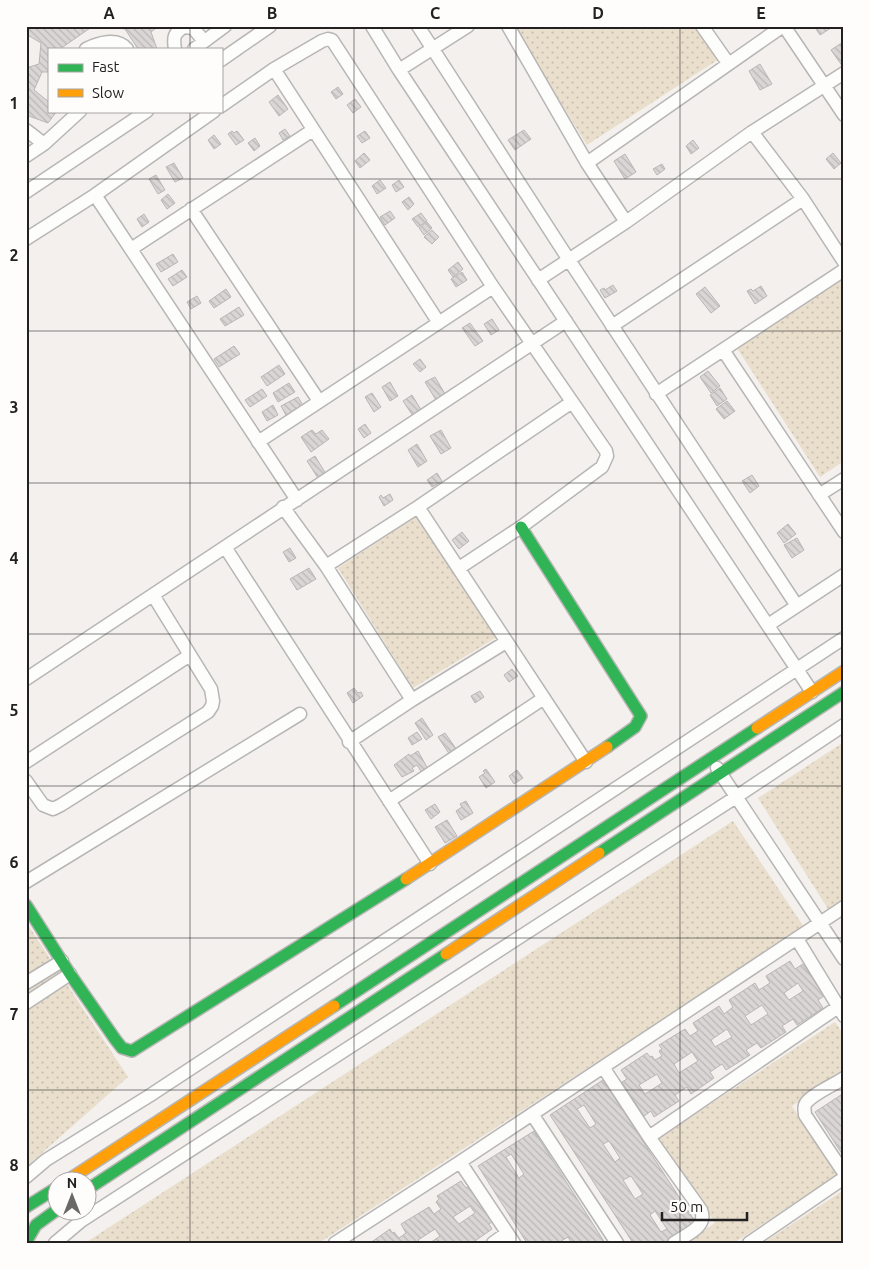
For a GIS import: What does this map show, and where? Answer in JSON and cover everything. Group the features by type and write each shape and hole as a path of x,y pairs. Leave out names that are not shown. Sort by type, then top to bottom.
{"street":[{"path":"175,48 174,36 176,32 184,27 193,28 199,45 225,26"},
{"path":"222,59 270,26"},
{"path":"372,26 399,70 812,692"},
{"path":"418,26 568,260 797,606"},
{"path":"399,70 468,26"},
{"path":"508,26 587,162 626,222"},
{"path":"702,26 728,63"},
{"path":"587,162 783,26 844,115"},
{"path":"222,105 274,69 322,41 332,40 531,344 603,444 607,456 602,467 521,527 459,568"},
{"path":"89,48 104,42 115,42 127,48"},
{"path":"274,69 439,323"},
{"path":"538,280 626,222 752,132 844,72"},
{"path":"26,156 44,144 79,112"},
{"path":"26,192 146,112"},
{"path":"26,239 95,195 213,112"},
{"path":"26,130 44,144"},
{"path":"131,249 313,130"},
{"path":"752,132 803,199 844,262"},
{"path":"95,195 297,500"},
{"path":"612,326 803,199"},
{"path":"191,209 319,401"},
{"path":"656,394 844,270"},
{"path":"258,442 493,287"},
{"path":"26,679 566,321"},
{"path":"723,350 844,532"},
{"path":"326,566 572,402"},
{"path":"819,495 844,479"},
{"path":"418,506 586,762"},
{"path":"284,508 326,566 412,700"},
{"path":"26,906 70,974 122,1048 132,1051 430,864 586,762 635,727 640,716 639,711 521,527"},
{"path":"225,547 430,864"},
{"path":"768,625 844,576"},
{"path":"26,781 43,805 53,808 61,805 208,712 213,701 211,689 153,596"},
{"path":"26,1177 46,1160 149,1096 844,638"},
{"path":"350,742 412,700 506,642"},
{"path":"26,762 190,655"},
{"path":"80,1172 844,671"},
{"path":"98,1182 844,692"},
{"path":"389,801 544,698"},
{"path":"26,882 300,714"},
{"path":"55,1243 81,1221 844,724"},
{"path":"711,759 844,959"},
{"path":"335,1243 844,907"},
{"path":"649,1137 841,1012 797,939"},
{"path":"26,983 62,961"},
{"path":"26,1003 70,974"},
{"path":"603,1067 649,1137 701,1210 703,1221 699,1226 674,1243"},
{"path":"844,1078 806,1102 804,1108 805,1115 844,1173"},
{"path":"532,1114 617,1243"},
{"path":"460,1162 510,1238 493,1243"},
{"path":"749,1243 844,1178"},
{"path":"26,1207 48,1193"},
{"path":"26,1242 36,1225 48,1216"}],"shaded area":[{"path":"513,26 695,26 719,59 587,145"},
{"path":"842,278 844,281 844,461 820,477 737,348"},
{"path":"417,516 497,637 413,688 338,568"},
{"path":"844,742 844,899 828,909 758,798"},
{"path":"733,821 804,927 319,1243 85,1243"},
{"path":"26,922 128,1077 26,1167"},
{"path":"835,1022 844,1035 844,1072 792,1106 837,1175 734,1243 686,1243 715,1223 659,1138"},
{"path":"844,1190 844,1243 763,1243"}],"building":[{"path":"26,26 50,26 53,28 56,26 93,26 61,48 48,48 48,72 42,72 34,90 48,101 48,112 56,112 48,123 26,115 26,93 28,91 26,90 26,68 39,64 41,43 26,34"},
{"path":"105,26 159,26 151,32 157,48 137,48 125,29"},
{"path":"814,26 834,26 820,35"},
{"path":"843,42 844,66 843,67 831,50"},
{"path":"760,64 772,84 760,90 749,71"},
{"path":"338,87 343,94 336,99 331,92"},
{"path":"278,95 288,109 279,116 269,102"},
{"path":"355,99 361,107 353,113 347,105"},
{"path":"285,129 290,136 283,140 279,133"},
{"path":"524,130 531,139 515,150 508,140"},
{"path":"232,131 234,133 237,131 244,140 236,145 228,134"},
{"path":"365,131 370,138 362,143 357,136"},
{"path":"214,135 221,144 214,149 208,140"},
{"path":"255,138 260,146 254,151 248,143"},
{"path":"693,140 699,148 691,154 686,146"},
{"path":"364,153 370,160 360,168 355,161"},
{"path":"833,153 841,163 834,169 826,159"},
{"path":"625,154 636,172 625,179 614,161"},
{"path":"174,163 183,178 175,182 166,167"},
{"path":"662,164 665,169 657,175 653,169"},
{"path":"156,175 165,190 158,194 149,179"},
{"path":"380,180 386,188 377,194 372,186"},
{"path":"399,180 404,187 396,192 392,185"},
{"path":"168,194 175,203 167,209 161,200"},
{"path":"409,197 414,204 408,210 402,202"},
{"path":"390,211 395,218 385,225 380,217"},
{"path":"421,213 427,221 418,227 412,219"},
{"path":"144,214 149,222 142,227 137,219"},
{"path":"427,222 432,228 424,235 419,228"},
{"path":"432,230 439,237 432,244 424,237"},
{"path":"173,254 178,262 161,272 156,264"},
{"path":"458,262 463,269 453,277 448,270"},
{"path":"182,270 187,277 173,286 168,279"},
{"path":"462,272 467,280 456,287 451,279"},
{"path":"613,285 617,291 605,298 600,290 604,288 605,290"},
{"path":"761,286 767,296 755,304 747,291 751,289 753,291"},
{"path":"705,287 720,306 711,313 696,294"},
{"path":"226,289 231,297 214,308 209,301"},
{"path":"197,296 201,303 191,309 187,302"},
{"path":"239,307 244,315 225,326 220,319"},
{"path":"492,319 499,330 491,335 484,324"},
{"path":"470,323 483,341 475,346 462,328"},
{"path":"234,346 240,354 219,367 214,359"},
{"path":"420,359 426,367 420,372 413,364"},
{"path":"279,365 285,374 267,386 261,377"},
{"path":"708,371 720,386 711,393 700,377"},
{"path":"435,377 445,394 436,400 425,382"},
{"path":"390,382 398,396 390,401 382,387"},
{"path":"289,383 295,392 278,402 273,393"},
{"path":"720,388 727,399 717,406 710,395"},
{"path":"262,389 267,396 250,407 245,400"},
{"path":"372,393 381,407 374,412 365,397"},
{"path":"412,395 423,413 415,419 403,401"},
{"path":"298,397 304,407 287,417 281,406"},
{"path":"727,401 735,411 724,419 716,409"},
{"path":"273,405 278,415 267,421 262,412"},
{"path":"365,424 371,433 364,438 358,429"},
{"path":"312,430 316,434 322,430 329,439 311,452 301,437"},
{"path":"441,430 451,448 441,454 430,436"},
{"path":"417,444 427,461 418,467 408,450"},
{"path":"315,456 326,474 318,478 307,461"},
{"path":"437,473 442,481 432,487 427,480"},
{"path":"752,475 759,486 750,493 742,481"},
{"path":"390,494 393,500 384,506 379,497 381,495 383,498"},
{"path":"788,524 796,534 784,543 777,533"},
{"path":"462,532 469,541 459,549 452,540"},
{"path":"797,538 804,550 792,558 784,545"},
{"path":"290,548 296,558 289,562 283,552"},
{"path":"309,568 316,579 297,590 290,579"},
{"path":"512,669 518,676 509,682 504,675"},
{"path":"354,688 358,693 361,692 363,696 353,703 347,693"},
{"path":"480,691 484,697 475,703 471,696"},
{"path":"422,718 433,735 426,740 415,723"},
{"path":"417,732 422,739 412,745 408,738"},
{"path":"445,733 457,750 450,755 438,737"},
{"path":"418,751 428,769 422,773 417,765 412,768 414,771 402,777 394,765 409,754 410,756"},
{"path":"486,769 495,782 486,788 479,777 485,773 483,771"},
{"path":"517,770 523,778 514,784 509,776"},
{"path":"466,801 473,813 461,820 456,811 462,807 460,804"},
{"path":"435,804 440,812 431,819 425,810"},
{"path":"447,820 457,836 445,843 435,827"},
{"path":"790,961 795,969 803,964 824,996 818,1000 823,1008 797,1025 793,1019 782,1026 786,1032 761,1048 757,1043 746,1050 750,1055 726,1070 722,1064 710,1072 714,1078 691,1094 687,1087 675,1095 679,1101 654,1117 651,1111 644,1116 622,1082 627,1079 621,1070 647,1053 655,1060 662,1056 659,1051 662,1049 659,1045 685,1029 690,1036 698,1031 693,1023 719,1006 724,1014 733,1007 729,1000 755,983 759,990 770,983 766,976","holes":["798,983 803,991 789,1000 784,993","762,1005 768,1014 751,1025 745,1016","727,1029 732,1037 715,1047 711,1040","692,1052 698,1061 679,1073 674,1064","657,1074 662,1083 645,1094 639,1085"]},
{"path":"603,1080 696,1223 666,1243 633,1243 550,1115","holes":["584,1105 596,1124 590,1128 577,1109","609,1141 620,1158 615,1162 603,1144","631,1176 643,1194 635,1199 623,1180","655,1211 667,1229 661,1232 650,1215"]},
{"path":"844,1093 844,1157 815,1112"},
{"path":"534,1131 605,1243 570,1243 568,1237 561,1241 562,1243 527,1243 478,1166","holes":["511,1154 524,1174 519,1178 506,1157"]},
{"path":"461,1181 466,1188 472,1184 496,1219 489,1224 492,1229 472,1243 466,1243 465,1241 463,1243 430,1243 440,1236 435,1229 418,1240 421,1243 370,1243 390,1229 399,1238 406,1233 401,1224 429,1207 434,1214 441,1209 436,1202 439,1199 437,1196","holes":["470,1206 475,1213 459,1224 453,1217"]}],"traffic: fast":[{"path":"521,527 641,716 635,727 607,747"},
{"path":"599,853 844,692"},
{"path":"334,1006 757,728"},
{"path":"26,905 70,974 115,1039 122,1048 132,1051 406,879"},
{"path":"98,1182 446,954"},
{"path":"26,1207 48,1193"},
{"path":"26,1242 36,1225 48,1216"}],"traffic: slow":[{"path":"757,728 844,671"},
{"path":"406,879 607,747"},
{"path":"446,954 599,853"},
{"path":"80,1172 334,1006"}]}
